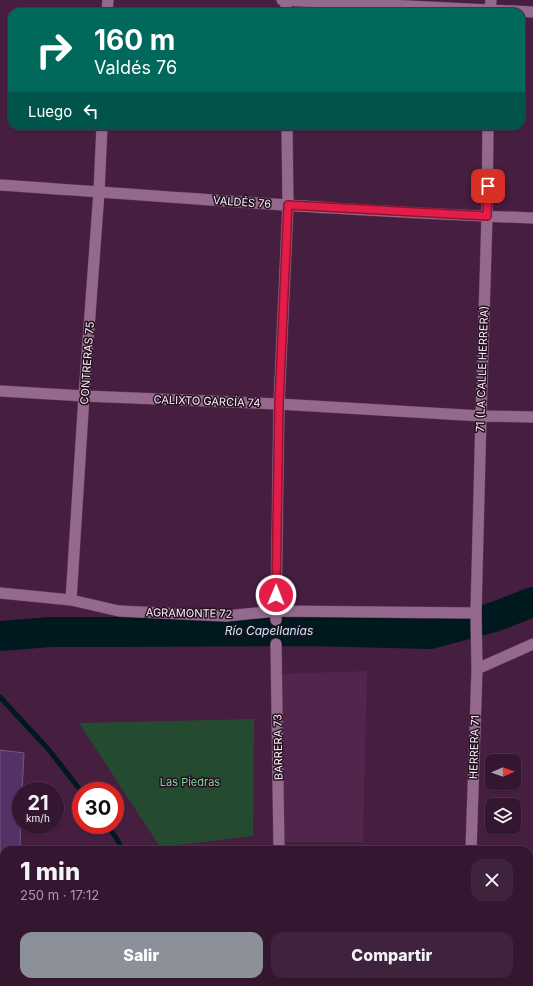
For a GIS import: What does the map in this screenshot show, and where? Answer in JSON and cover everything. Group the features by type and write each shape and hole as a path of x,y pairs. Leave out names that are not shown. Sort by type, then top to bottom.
{"street":[{"path":"282,0 490,8"},
{"name":"CONTRERAS 75","path":"71,600 99,192 102,130"},
{"path":"276,615 279,404 288,205 287,130"},
{"name":"71 (LA CALLE HERRERA)","path":"476,644 488,130"},
{"name":"VALDÉS 76","path":"0,185 288,205 533,218"},
{"name":"CALIXTO GARCÍA 74","path":"0,391 279,404 481,416 533,417"},
{"name":"AGRAMONTE 72","path":"0,593 71,600 119,611 226,616 476,613"},
{"name":"BARRERA 73","path":"276,644 279,846"},
{"name":"HERRERA 71","path":"471,846 477,669 476,644"},
{"path":"477,669 533,644"}],"shaded area":[{"path":"367,671 363,842 280,842 280,674"}],"green space":[{"name":"Las Piedras","path":"254,719 253,836 159,846 124,792 124,782 118,782 79,723"}],"building":[{"path":"0,750 24,753 22,782 12,782 12,834 20,834 20,846 0,846"}],"waterway":[{"name":"Río Capellanías","path":"0,636 50,632 309,631 430,634 494,617 533,602"},
{"path":"0,697 49,750 74,782"},
{"path":"114,834 121,846"}],"route":[{"path":"276,595 279,404 288,205 487,216 488,186"}]}
